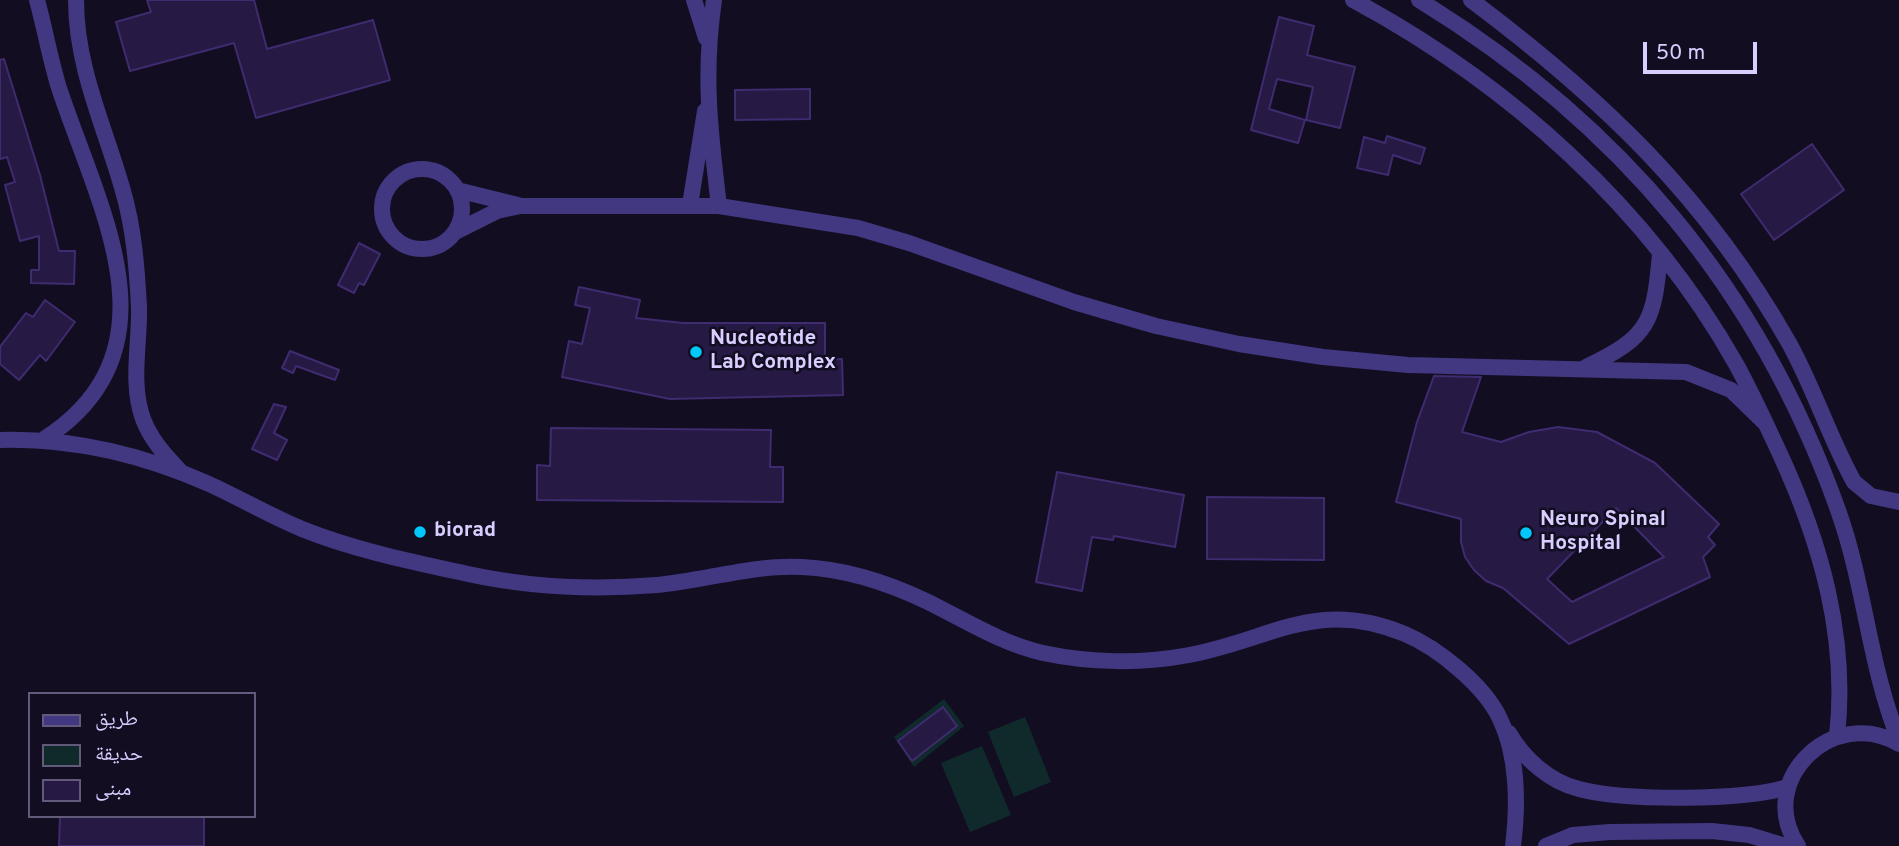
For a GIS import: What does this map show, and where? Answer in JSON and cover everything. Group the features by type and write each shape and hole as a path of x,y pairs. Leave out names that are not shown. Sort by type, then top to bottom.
{"street":[{"path":"37,0 59,88 110,232 120,311 117,351 106,378 89,403 68,423 44,439"},
{"path":"76,0 85,75 123,192 132,231 139,312 136,386 143,419 159,448 182,473"},
{"path":"694,0 707,44"},
{"path":"714,0 707,44 706,105 719,205"},
{"path":"1353,0 1453,58 1510,101 1564,148 1614,199 1701,307 1736,364 1766,424 1804,512 1829,591 1839,642 1842,684 1837,736"},
{"path":"1419,0 1525,71 1581,118 1628,164 1671,213 1749,322 1783,382 1838,510 1858,577 1881,685 1899,742"},
{"path":"1471,0 1582,87 1618,121 1686,194 1758,292 1817,399 1854,482 1871,496 1899,502"},
{"path":"690,205 698,140 706,105"},
{"path":"455,232 461,219 462,204 457,190 444,176 418,170 394,181 382,206 383,220 392,236 407,246 424,250 442,244 455,232 497,211 520,206 719,205 868,231 1074,302 1156,326 1239,344 1323,357 1408,365 1686,372 1731,390 1766,424"},
{"path":"457,190 520,206"},
{"path":"1581,369 1618,352 1636,338 1649,319 1656,298 1660,254"},
{"path":"1812,445 1817,399"},
{"path":"0,440 44,439 103,448 182,473 303,529 393,557 472,575 579,586 656,585 798,566 862,575 922,599 1002,640 1042,653 1092,660 1143,660 1188,656 1310,619 1368,621 1408,635 1444,656 1474,684 1500,718 1518,749 1545,773 1577,789 1613,794 1713,797 1752,796 1788,788"},
{"path":"1500,718 1513,768 1517,820 1513,846"},
{"path":"1798,846 1787,820 1788,788 1796,768 1810,751 1837,736 1870,733 1899,742"},
{"path":"1546,846 1573,835 1712,831 1749,835 1786,846"}],"green space":[{"path":"944,699 964,726 914,767 894,737"},
{"path":"1025,717 1051,782 1014,797 988,732"},
{"path":"982,746 1011,815 970,832 941,763"}],"building":[{"path":"147,0 254,0 267,49 373,20 390,80 256,118 234,43 130,71 116,22 151,12"},
{"path":"1279,17 1314,26 1307,55 1355,67 1340,128 1306,120 1313,87 1277,79 1269,109 1305,120 1298,143 1251,130"},
{"path":"4,59 40,175 59,251 75,251 74,284 31,283 31,270 39,270 39,236 20,241 5,185 15,182 7,157 0,159 0,60"},
{"path":"810,89 810,119 735,120 735,90"},
{"path":"1387,136 1425,148 1420,164 1393,155 1388,175 1357,168 1364,137 1385,143"},
{"path":"1812,144 1844,190 1774,240 1741,194"},
{"path":"359,243 380,254 364,285 359,283 354,293 338,285"},
{"name":"Nucleotide Lab Complex","path":"579,287 640,300 636,318 683,323 825,323 825,360 842,359 843,395 670,399 562,377 569,341 582,344 590,308 575,305"},
{"path":"45,300 75,322 46,361 40,355 19,380 0,364 0,347 26,313 33,317"},
{"path":"290,351 339,370 335,380 296,366 293,373 282,368"},
{"name":"Neuro Spinal Hospital","path":"1434,376 1481,377 1462,432 1501,442 1529,432 1558,427 1597,432 1655,463 1719,524 1708,537 1715,545 1703,557 1710,577 1569,644 1503,588 1486,581 1474,570 1465,557 1461,542 1461,519 1396,502 1417,422","holes":["1616,508 1664,557 1572,602 1547,579"]},
{"path":"274,404 286,407 274,433 287,440 277,460 252,449"},
{"path":"551,428 771,430 770,467 783,467 783,502 537,500 537,465 550,466"},
{"path":"1057,472 1184,495 1175,547 1114,536 1113,540 1092,537 1082,591 1036,582"},
{"path":"1207,497 1324,498 1324,560 1207,559"},
{"path":"943,707 957,726 912,761 898,741"},
{"path":"60,818 204,818 204,846 59,846"}],"place":[{"name":"Nucleotide Lab Complex","path":"696,352"},
{"name":"biorad","path":"420,532"},
{"name":"Neuro Spinal Hospital","path":"1526,533"}]}
